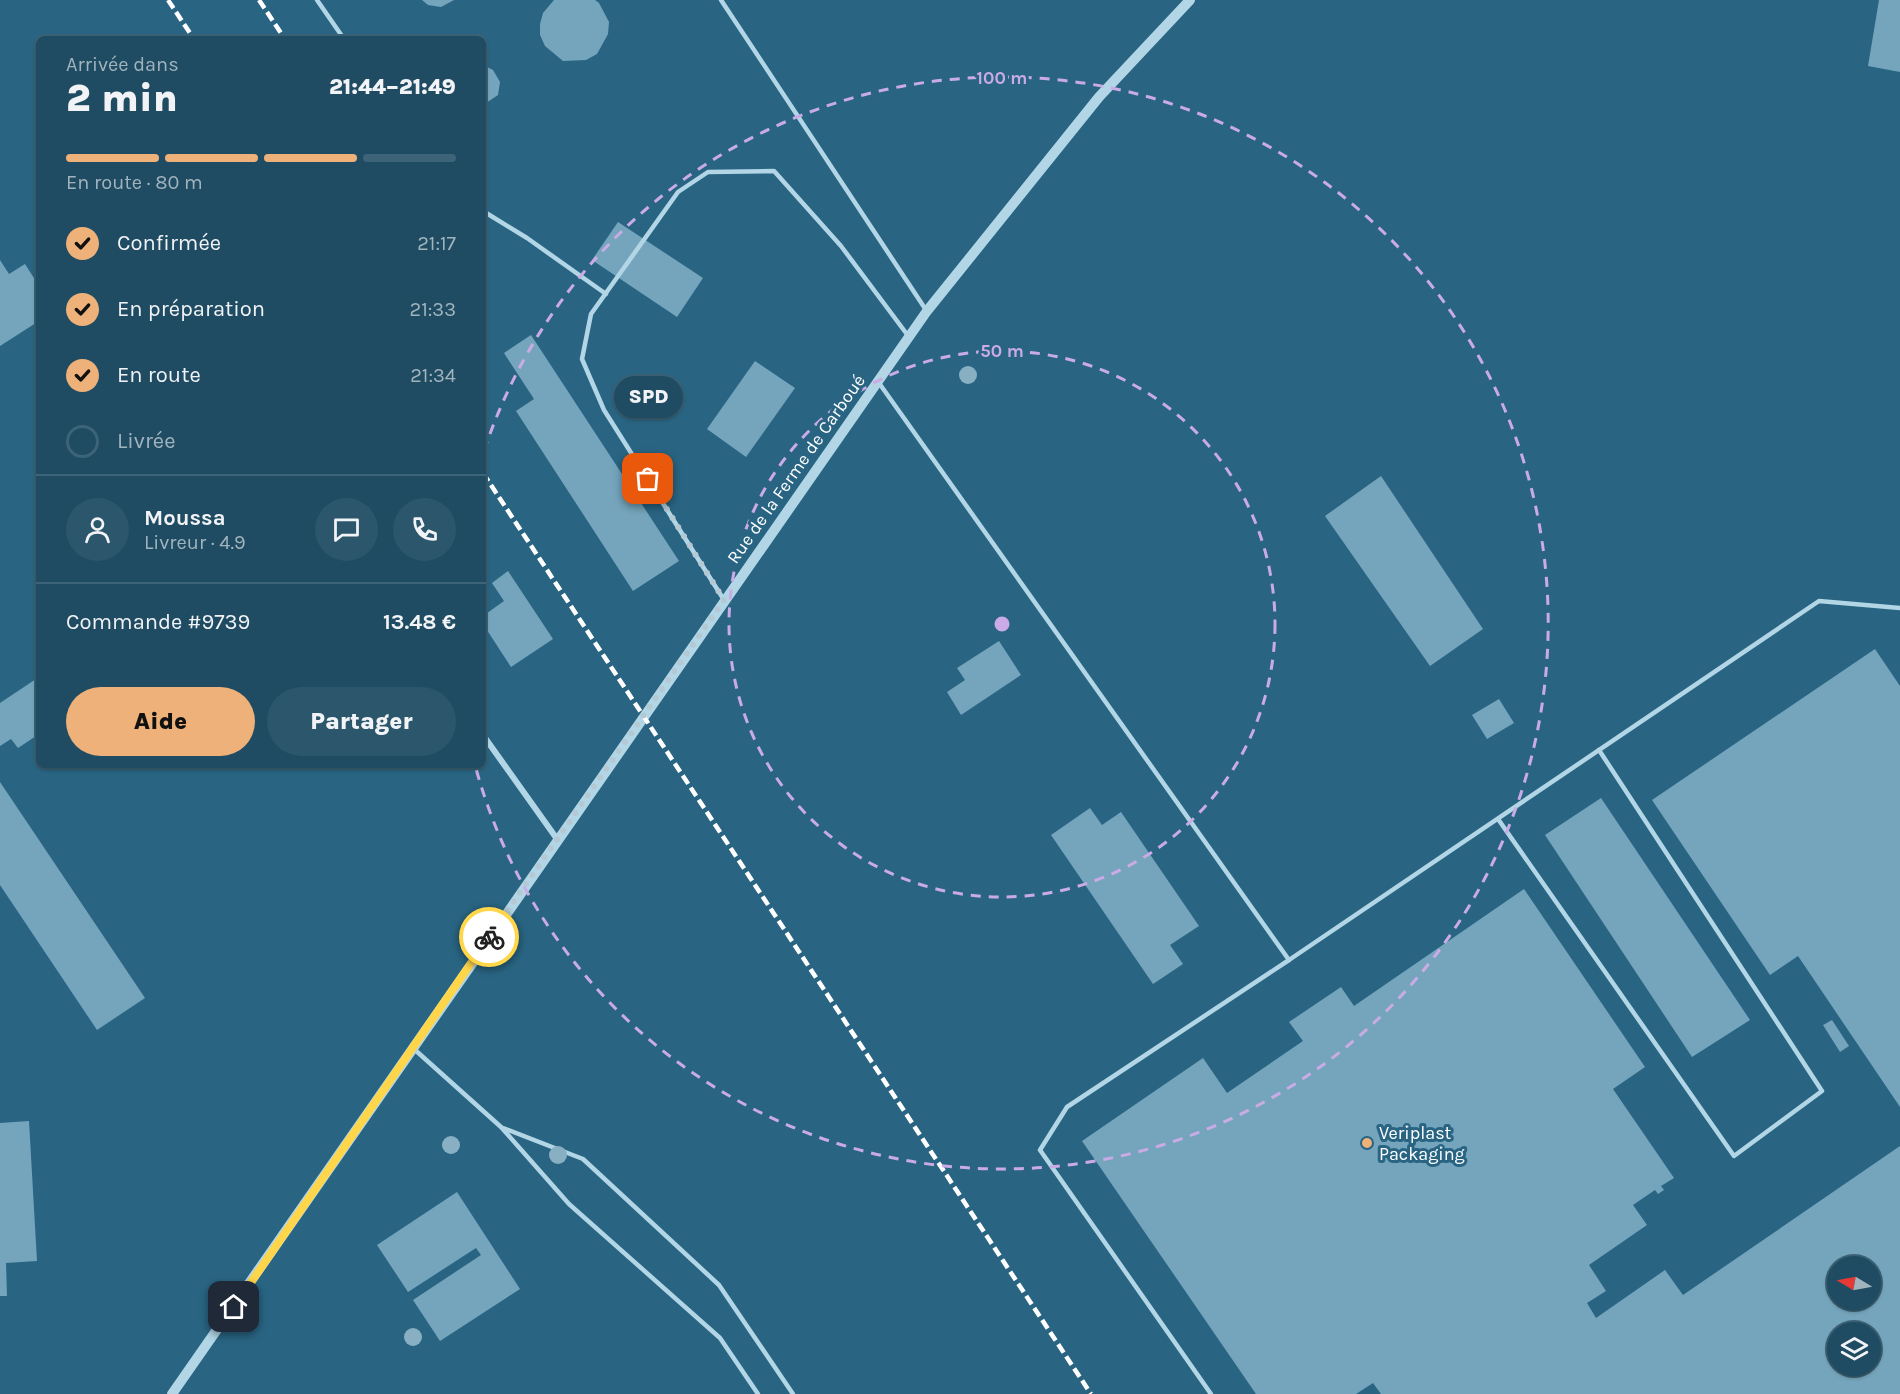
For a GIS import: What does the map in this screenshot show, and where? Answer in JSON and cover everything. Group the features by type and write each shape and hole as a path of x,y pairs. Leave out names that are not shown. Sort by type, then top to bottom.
{"street":[{"name":"Rue de la Ferme de Carboué","path":"172,1394 927,311 1099,97 1190,0"},
{"path":"486,739 557,839"}],"lane":[{"path":"317,0 342,36"},
{"path":"721,0 927,311"},
{"path":"724,600 604,410 582,359 591,314 678,192 708,172 774,171 841,246 909,337"},
{"path":"486,214 527,238 606,294"},
{"path":"878,381 1289,960"},
{"path":"1211,1394 1040,1150 1067,1107 1289,960 1819,601 1900,608"},
{"path":"1498,819 1734,1156 1822,1091 1599,750"},
{"path":"413,1047 501,1127 569,1204 720,1338 758,1394"},
{"path":"501,1127 583,1159 719,1285 793,1394"}],"building":[{"path":"422,0 454,0 441,7 428,5"},
{"path":"554,0 595,0 599,3 609,22 608,34 597,54 586,60 563,61 545,46 540,35 540,24 543,13"},
{"path":"1879,0 1900,0 1900,72 1868,66"},
{"path":"486,66 493,70 500,82 498,95 486,103"},
{"path":"618,222 703,278 677,317 592,260"},
{"path":"0,260 9,274 25,264 36,281 36,323 0,346"},
{"path":"531,335 679,561 633,591 516,411 534,399 504,353"},
{"path":"755,361 795,388 746,457 707,429"},
{"path":"1381,476 1483,629 1430,666 1325,516"},
{"path":"508,571 553,639 511,667 486,629 486,614 504,601 492,583"},
{"path":"999,641 1021,675 961,715 947,692 965,680 957,668"},
{"path":"1875,649 1900,686 1900,1107 1798,956 1770,975 1652,800"},
{"path":"36,679 36,736 18,748 11,739 0,746 0,703"},
{"path":"1499,699 1514,723 1487,739 1472,715"},
{"path":"0,782 145,998 97,1030 0,885"},
{"path":"1601,798 1750,1020 1692,1057 1545,835"},
{"path":"1090,808 1102,825 1121,812 1199,926 1170,945 1183,964 1153,984 1051,835"},
{"name":"Veriplast Packaging","path":"1524,889 1645,1067 1613,1089 1674,1178 1661,1186 1664,1190 1658,1194 1655,1190 1633,1205 1647,1225 1589,1265 1606,1291 1587,1303 1596,1318 1665,1270 1683,1295 1900,1146 1900,1394 1381,1394 1373,1383 1356,1394 1256,1394 1082,1141 1203,1058 1227,1093 1303,1041 1289,1022 1341,987 1354,1006"},
{"path":"1832,1020 1849,1046 1840,1052 1823,1025"},
{"path":"29,1121 37,1261 6,1263 7,1296 0,1296 0,1123"},
{"path":"457,1192 520,1289 440,1341 413,1300 481,1255 476,1248 408,1292 377,1245"}],"railway":[{"path":"168,0 192,36"},
{"path":"259,0 283,36"},
{"path":"486,478 1091,1394"}],"way so far":[{"path":"489,937 724,600 648,479"}],"place":[{"name":"SPD","path":"648,479"},
{"name":"Veriplast Packaging","path":"1367,1143"}],"route":[{"path":"234,1307 489,937"}]}
